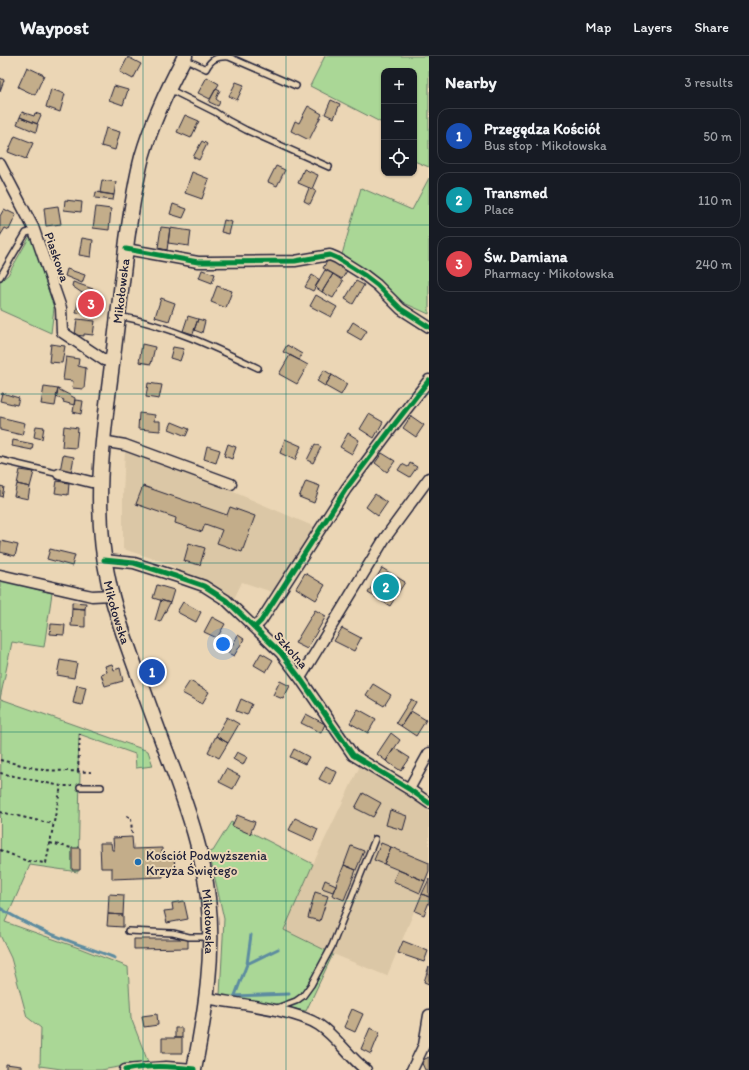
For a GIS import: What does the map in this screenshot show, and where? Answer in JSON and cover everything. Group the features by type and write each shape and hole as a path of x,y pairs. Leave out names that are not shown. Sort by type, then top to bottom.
{"main road":[{"name":"Mikołowska","path":"185,57 168,89 155,119 142,159 134,196 102,441 100,520 104,560 112,595 125,637 195,833 207,887 211,937 210,968 194,1069"}],"street":[{"name":"Piaskowa","path":"0,164 34,230 61,308 62,332 104,360 112,361"},
{"path":"126,249 198,262 295,261 330,255 364,275 377,285 401,309 429,327"},
{"path":"255,627 261,621 346,489 389,430 429,380"},
{"path":"102,441 125,445 231,484"},
{"path":"59,474 91,482 100,482"},
{"path":"300,678 385,538 429,478"},
{"name":"Szkolna","path":"104,560 134,563 192,581 204,586 226,600 281,654 300,678 353,755 429,803"},
{"path":"0,575 88,595 112,595"},
{"path":"408,789 429,753"},
{"path":"206,998 300,1016 319,1025 366,1070"},
{"path":"412,1070 426,1046 429,1015"},
{"path":"124,1070 166,1067 194,1069"}],"lane":[{"path":"185,57 206,69 210,62 217,57 229,57 296,86"},
{"path":"168,89 215,112 246,130 329,168"},
{"path":"0,277 26,233 34,230"},
{"path":"118,316 135,319 172,331 258,368"},
{"path":"0,460 59,474"},
{"path":"80,787 101,787"},
{"path":"272,1010 296,1001 303,996 311,985 332,946 375,838"},
{"path":"128,931 173,933 189,937 211,937"}],"path":[{"path":"78,771 80,734"},
{"path":"0,760 44,770 78,771 90,773"},
{"path":"0,773 61,786 80,787"},
{"path":"0,850 27,860 46,863 61,786"},
{"path":"0,812 54,824"},
{"path":"126,816 131,818 132,834"},
{"path":"50,843 72,848"}],"shaded area":[{"path":"125,450 196,476 315,527 275,593 242,582 233,601 215,587 164,562 123,549"},
{"path":"360,766 413,799 429,811 429,876 387,976 333,954 284,930 313,864"}],"green space":[{"path":"325,56 429,56 429,167 417,162 417,68 381,68 381,122 310,86"},
{"path":"429,178 429,314 395,299 341,258 361,188 412,210"},
{"path":"30,236 35,247 54,308 51,333 0,310 0,281 8,275"},
{"path":"0,580 52,593 44,647 12,642 0,699"},
{"path":"1,699 148,751 153,766 136,768 135,754 79,734 78,773 80,773 78,872 30,865 5,922 128,967 131,1018 148,1062 101,1070 68,1070 40,1066 41,1028 27,1017 11,958 0,935"},
{"path":"231,822 313,864 284,930 333,954 306,1011 220,995 224,919 209,852 213,851"}],"building":[{"path":"128,57 141,64 133,79 120,72"},
{"path":"27,67 44,75 35,95 18,87"},
{"path":"207,77 219,84 210,99 198,93"},
{"path":"0,78 4,80 0,91"},
{"path":"236,82 244,85 237,100 229,96"},
{"path":"114,86 128,90 123,105 109,100"},
{"path":"216,88 220,90 216,99 220,102 218,106 209,102"},
{"path":"51,89 65,94 60,112 46,107"},
{"path":"331,100 340,104 334,118 325,114"},
{"path":"308,106 322,114 309,140 291,131 295,121 299,123"},
{"path":"22,112 34,116 35,113 41,115 37,124 20,117"},
{"path":"185,115 199,121 191,138 177,132"},
{"path":"20,117 38,124 36,132 17,124"},
{"path":"106,128 120,132 115,150 101,146"},
{"path":"15,136 33,143 26,159 8,152"},
{"path":"202,141 207,144 199,160 193,157"},
{"path":"276,166 285,170 277,186 268,182"},
{"path":"304,169 318,175 312,189 298,183"},
{"path":"192,172 209,179 202,199 185,193"},
{"path":"102,180 116,182 114,195 100,193"},
{"path":"309,188 316,191 310,204 304,201"},
{"path":"96,192 114,195 113,200 95,198"},
{"path":"65,200 82,202 81,212 64,210"},
{"path":"173,204 187,209 183,218 170,214"},
{"path":"58,206 61,224 46,226 44,208"},
{"path":"96,207 111,209 109,230 93,228"},
{"path":"4,209 16,215 9,230 5,228 0,236 0,216"},
{"path":"224,220 232,222 229,234 221,232"},
{"path":"161,227 170,228 167,250 158,248"},
{"path":"170,228 191,231 189,246 168,243"},
{"path":"82,238 93,240 91,257 79,255"},
{"path":"329,258 348,269 342,279 323,268"},
{"path":"67,269 85,275 82,283 65,276"},
{"path":"202,270 215,274 212,283 199,278"},
{"path":"325,270 333,274 322,292 315,287"},
{"path":"333,274 343,281 333,298 322,292"},
{"path":"312,275 320,280 313,291 305,287"},
{"path":"356,281 364,285 353,304 345,299"},
{"path":"73,282 96,290 96,294 82,293 72,286"},
{"path":"217,286 232,291 226,308 211,302"},
{"path":"82,293 97,295 95,315 76,313 78,302 81,303"},
{"path":"316,295 337,307 331,317 310,306"},
{"path":"161,298 175,303 169,321 155,317"},
{"path":"188,316 198,319 193,334 183,331"},
{"path":"77,319 95,321 93,335 75,335"},
{"path":"198,319 205,321 202,333 194,330"},
{"path":"353,322 367,331 361,340 347,332"},
{"path":"51,344 65,346 62,363 49,362"},
{"path":"142,344 155,347 151,364 139,362"},
{"path":"287,345 302,354 299,360 283,352"},
{"path":"173,347 184,349 180,361 170,358"},
{"path":"290,355 308,365 297,384 279,374"},
{"path":"66,357 79,359 78,366 86,368 84,389 72,388 73,381 63,380"},
{"path":"324,370 332,375 325,386 317,381"},
{"path":"332,375 347,384 341,395 325,386"},
{"path":"148,383 162,385 159,399 146,397"},
{"path":"44,387 58,389 55,406 41,404"},
{"path":"58,389 75,398 74,405 63,402 64,400 56,397"},
{"path":"2,393 19,398 17,405 0,401"},
{"path":"75,400 83,401 81,414 73,412"},
{"path":"139,413 155,415 154,421 160,421 160,431 138,429"},
{"path":"369,414 383,422 374,438 360,429"},
{"path":"411,416 424,425 416,437 403,428"},
{"path":"0,417 25,423 22,435 0,430"},
{"path":"172,422 189,429 186,436 169,429"},
{"path":"36,426 44,427 42,439 34,437"},
{"path":"64,426 78,428 76,448 62,447"},
{"path":"348,433 359,440 352,454 340,447"},
{"path":"285,439 301,446 295,460 280,453"},
{"path":"13,440 33,444 32,450 12,446"},
{"path":"228,444 236,447 232,459 224,456"},
{"path":"315,444 321,447 313,463 307,460"},
{"path":"207,446 220,450 216,463 204,459"},
{"path":"382,453 395,461 387,472 375,463"},
{"path":"63,455 74,457 71,473 60,471"},
{"path":"410,463 417,467 410,477 398,470 402,464 408,467"},
{"path":"20,470 34,472 30,487 17,484"},
{"path":"57,481 69,483 68,495 55,493"},
{"path":"306,481 320,486 314,503 299,497"},
{"path":"17,484 30,487 28,499 14,496"},
{"path":"0,486 4,487 2,497 0,496"},
{"path":"143,486 227,515 230,507 255,516 242,552 217,543 222,530 205,524 202,532 175,523 176,518 136,504"},
{"path":"375,494 387,503 378,516 366,507"},
{"path":"1,541 18,545 15,556 0,552"},
{"path":"189,543 205,548 200,565 184,561"},
{"path":"50,549 75,555 72,566 47,559"},
{"path":"382,568 405,582 390,606 368,593"},
{"path":"305,573 325,585 316,600 296,588"},
{"path":"157,585 174,590 170,603 153,598"},
{"path":"161,600 170,603 160,622 155,620"},
{"path":"72,602 86,603 85,609 72,608"},
{"path":"183,602 201,612 196,622 177,612"},
{"path":"72,608 85,609 85,627 71,626"},
{"path":"315,610 326,616 307,649 295,643"},
{"path":"212,617 225,624 217,638 204,632"},
{"path":"51,624 65,625 64,635 50,634"},
{"path":"342,628 361,638 354,651 334,641"},
{"path":"238,635 244,639 234,656 228,653"},
{"path":"261,653 273,660 266,672 254,665"},
{"path":"60,660 77,663 74,678 57,675"},
{"path":"112,664 114,670 120,668 123,681 105,686 101,674 107,672 105,666"},
{"path":"190,681 209,692 202,704 182,693"},
{"path":"280,681 290,686 283,699 273,695"},
{"path":"373,684 391,695 384,706 366,695"},
{"path":"77,685 86,687 82,705 73,703"},
{"path":"241,699 252,704 247,715 236,711"},
{"path":"411,699 416,702 401,726 396,723"},
{"path":"358,709 376,719 368,733 350,723"},
{"path":"411,711 426,720 416,736 401,726"},
{"path":"306,714 325,724 321,733 301,723"},
{"path":"227,717 239,724 228,743 216,736"},
{"path":"391,733 400,740 386,761 377,754"},
{"path":"216,736 228,743 219,758 208,752"},
{"path":"394,748 410,758 401,771 386,761"},
{"path":"294,749 309,757 305,764 290,757"},
{"path":"237,752 247,757 243,765 233,759"},
{"path":"326,766 337,772 331,785 319,779"},
{"path":"226,769 240,776 233,789 219,782"},
{"path":"363,793 381,803 373,817 355,808"},
{"path":"390,810 407,816 403,830 386,825"},
{"path":"237,815 255,822 250,834 232,826"},
{"path":"295,818 318,829 313,841 289,830"},
{"name":"Kościół Podwyższenia Krzyża Świętego","path":"132,837 133,849 162,848 162,856 174,855 175,870 163,871 163,877 112,879 112,868 101,868 100,843 111,843 112,850 114,850 113,838"},
{"path":"381,843 391,847 384,864 374,860"},
{"path":"351,846 364,851 356,870 344,865"},
{"path":"391,847 429,863 429,871 425,881 384,864"},
{"path":"72,848 80,848 80,870 72,870"},
{"path":"344,865 356,870 344,900 332,895"},
{"path":"398,870 425,881 420,893 393,881"},
{"path":"429,879 429,897 422,894"},
{"path":"325,880 336,885 333,892 322,888"},
{"path":"315,892 328,896 320,921 308,918"},
{"path":"109,894 124,895 123,915 108,914"},
{"path":"422,894 429,897 429,902 424,915 415,911"},
{"path":"184,901 188,919 167,923 164,911 173,910 172,903"},
{"path":"108,914 123,915 123,927 107,926"},
{"path":"134,939 188,939 188,948 134,949"},
{"path":"403,941 428,951 424,962 398,953"},
{"path":"429,966 429,984 424,982"},
{"path":"352,1009 363,1014 355,1032 344,1027"},
{"path":"157,1014 158,1025 144,1027 142,1016"},
{"path":"175,1028 182,1028 182,1038 175,1038"},
{"path":"370,1028 380,1032 371,1054 361,1049"},
{"path":"162,1038 182,1038 182,1053 162,1053"},
{"path":"429,1057 429,1070 425,1070 421,1061"},
{"path":"6,1064 21,1066 21,1070 6,1070"}],"waterway":[{"path":"0,908 42,930 115,958"},
{"path":"234,998 247,964 251,935"},
{"path":"247,964 278,949"},
{"path":"234,996 289,994"}],"cycle path":[{"path":"126,249 198,262 295,261 330,255 364,275 377,285 401,309 429,327"},
{"path":"255,627 261,621 346,489 429,380"},
{"path":"104,560 134,563 178,577 204,586 226,600 281,653 353,755 429,803"},
{"path":"125,1070 159,1066 194,1070"}],"place":[{"name":"Św. Damiana","path":"91,304"},
{"name":"Transmed","path":"386,587"},
{"name":"Przegędza Kościół","path":"152,672"},
{"name":"Kościół Podwyższenia Krzyża Świętego","path":"138,862"}]}
